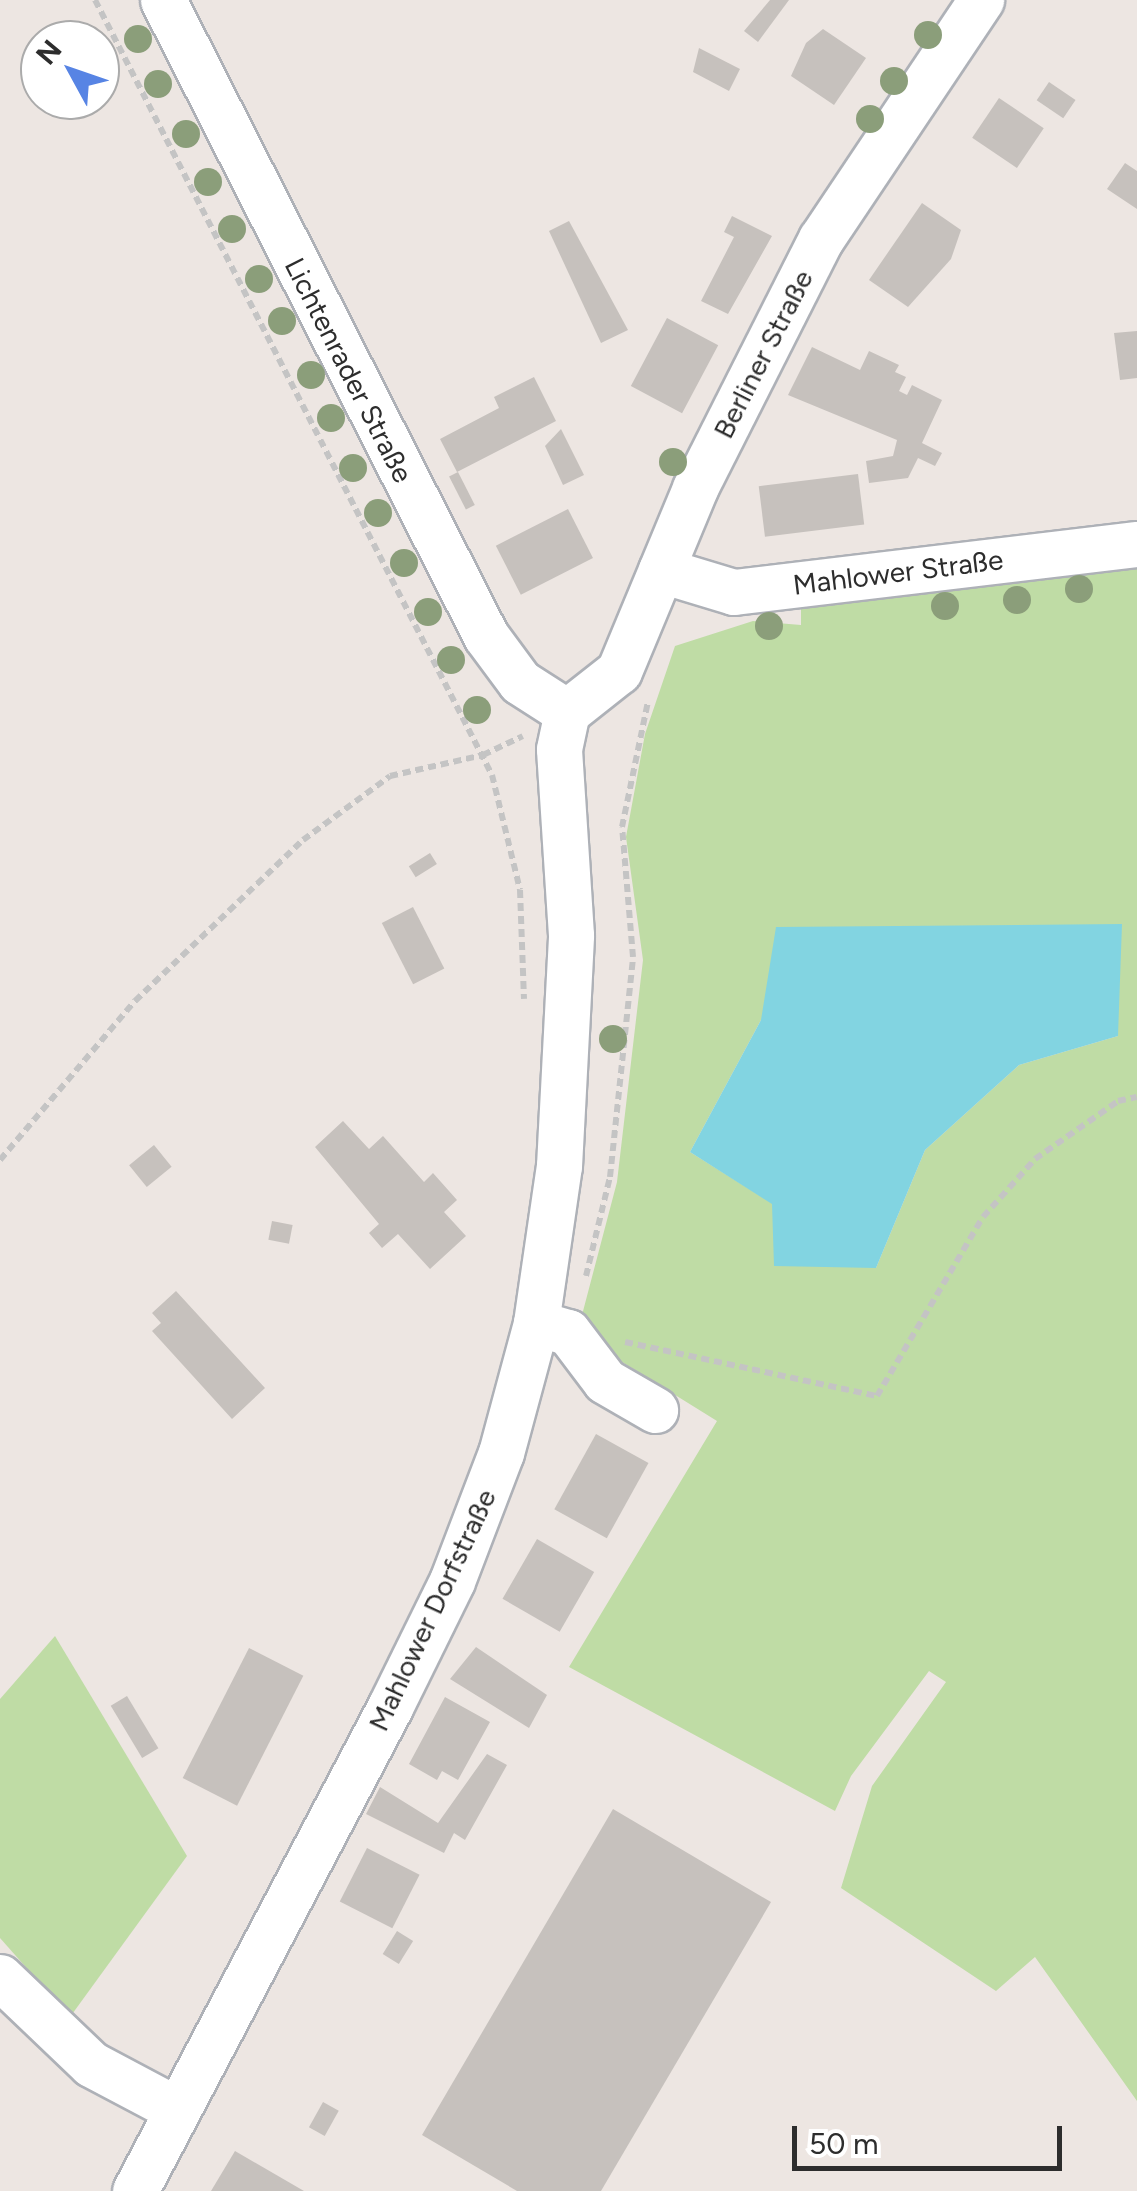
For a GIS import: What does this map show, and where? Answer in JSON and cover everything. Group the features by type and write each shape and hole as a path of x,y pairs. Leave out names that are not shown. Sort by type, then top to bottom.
{"street":[{"name":"Lichtenrader Straße","path":"164,0 486,636 520,682 567,712"},
{"name":"Berliner Straße","path":"567,712 619,671 661,570 820,240 981,0"},
{"name":"Mahlower Straße","path":"661,570 734,592 1137,544"},
{"name":"Mahlower Dorfstraße","path":"136,2191 452,1581 500,1453 536,1323 566,1089 571,934 560,749 567,712"},
{"path":"536,1323 568,1332 605,1381 655,1410"},
{"path":"0,1977 91,2064 178,2110"}],"path":[{"path":"95,0 483,755 509,824 522,930"},
{"path":"582,1288 610,1177 633,956 622,827 652,687"},
{"path":"0,1160 135,1001 303,840 390,776 483,755"},
{"path":"616,1340 877,1396 984,1217 1035,1159 1118,1101 1137,1097"}],"green space":[{"path":"1137,558 1137,2101 1035,1957 996,1991 841,1888 872,1786 946,1682 929,1671 851,1776 835,1811 569,1667 717,1421 577,1334 617,1182 643,960 626,837 645,734 675,646 753,621 801,625 801,594","holes":["761,1020 1118,1036 1019,1065 925,1150 876,1268 690,1152"]},
{"path":"55,1636 187,1856 70,2017 0,1938 0,1699"}],"water":[{"path":"1122,924 1118,1036 1019,1065 925,1150 876,1268 774,1266 772,1204 690,1152 761,1020 776,927"}],"building":[{"path":"770,0 789,0 758,42 744,31"},
{"path":"823,29 866,58 834,105 791,76 806,43"},
{"path":"699,48 740,69 729,91 693,72"},
{"path":"1049,82 1076,100 1063,118 1037,100"},
{"path":"999,98 1044,128 1017,168 972,138"},
{"path":"1125,163 1137,171 1137,209 1107,189"},
{"path":"922,203 961,230 951,259 908,307 869,280"},
{"path":"732,216 772,236 728,314 701,301 734,237 724,232"},
{"path":"569,221 628,330 601,343 549,231"},
{"path":"667,318 718,345 682,413 631,386"},
{"path":"1137,331 1137,378 1120,380 1114,333"},
{"path":"812,347 860,370 869,351 899,365 895,372 906,377 899,391 907,395 912,385 942,400 922,443 942,453 935,466 918,458 908,478 869,483 866,461 893,456 897,440 788,395"},
{"path":"534,377 556,421 457,472 440,439 499,408 494,397"},
{"path":"561,429 584,475 563,485 545,446"},
{"path":"458,472 475,505 466,510 449,477"},
{"path":"858,474 864,525 765,537 759,486"},
{"path":"568,509 593,558 521,595 496,546"},
{"path":"430,853 437,864 416,877 409,866"},
{"path":"413,907 444,968 413,984 382,923"},
{"path":"343,1121 369,1149 383,1136 424,1182 433,1173 457,1200 444,1212 466,1236 430,1269 398,1234 382,1248 369,1233 379,1224 315,1147"},
{"path":"154,1145 172,1167 147,1187 129,1165"},
{"path":"272,1221 293,1225 289,1244 268,1240"},
{"path":"176,1291 265,1388 232,1419 152,1331 161,1323 152,1313"},
{"path":"596,1434 648,1463 607,1538 554,1509"},
{"path":"537,1539 594,1572 560,1632 502,1599"},
{"path":"476,1647 547,1695 529,1728 450,1679"},
{"path":"249,1648 303,1676 237,1806 183,1778"},
{"path":"127,1696 158,1748 142,1758 111,1706"},
{"path":"445,1697 490,1722 458,1780 442,1771 437,1780 409,1764"},
{"path":"487,1754 507,1765 465,1840 454,1833 444,1853 366,1814 380,1787 438,1823"},
{"path":"613,1809 771,1902 601,2191 517,2191 422,2135"},
{"path":"367,1848 420,1875 392,1928 340,1901"},
{"path":"397,1931 413,1941 399,1964 383,1954"},
{"path":"323,2102 339,2111 325,2136 309,2127"},
{"path":"235,2151 304,2191 211,2191"}]}
